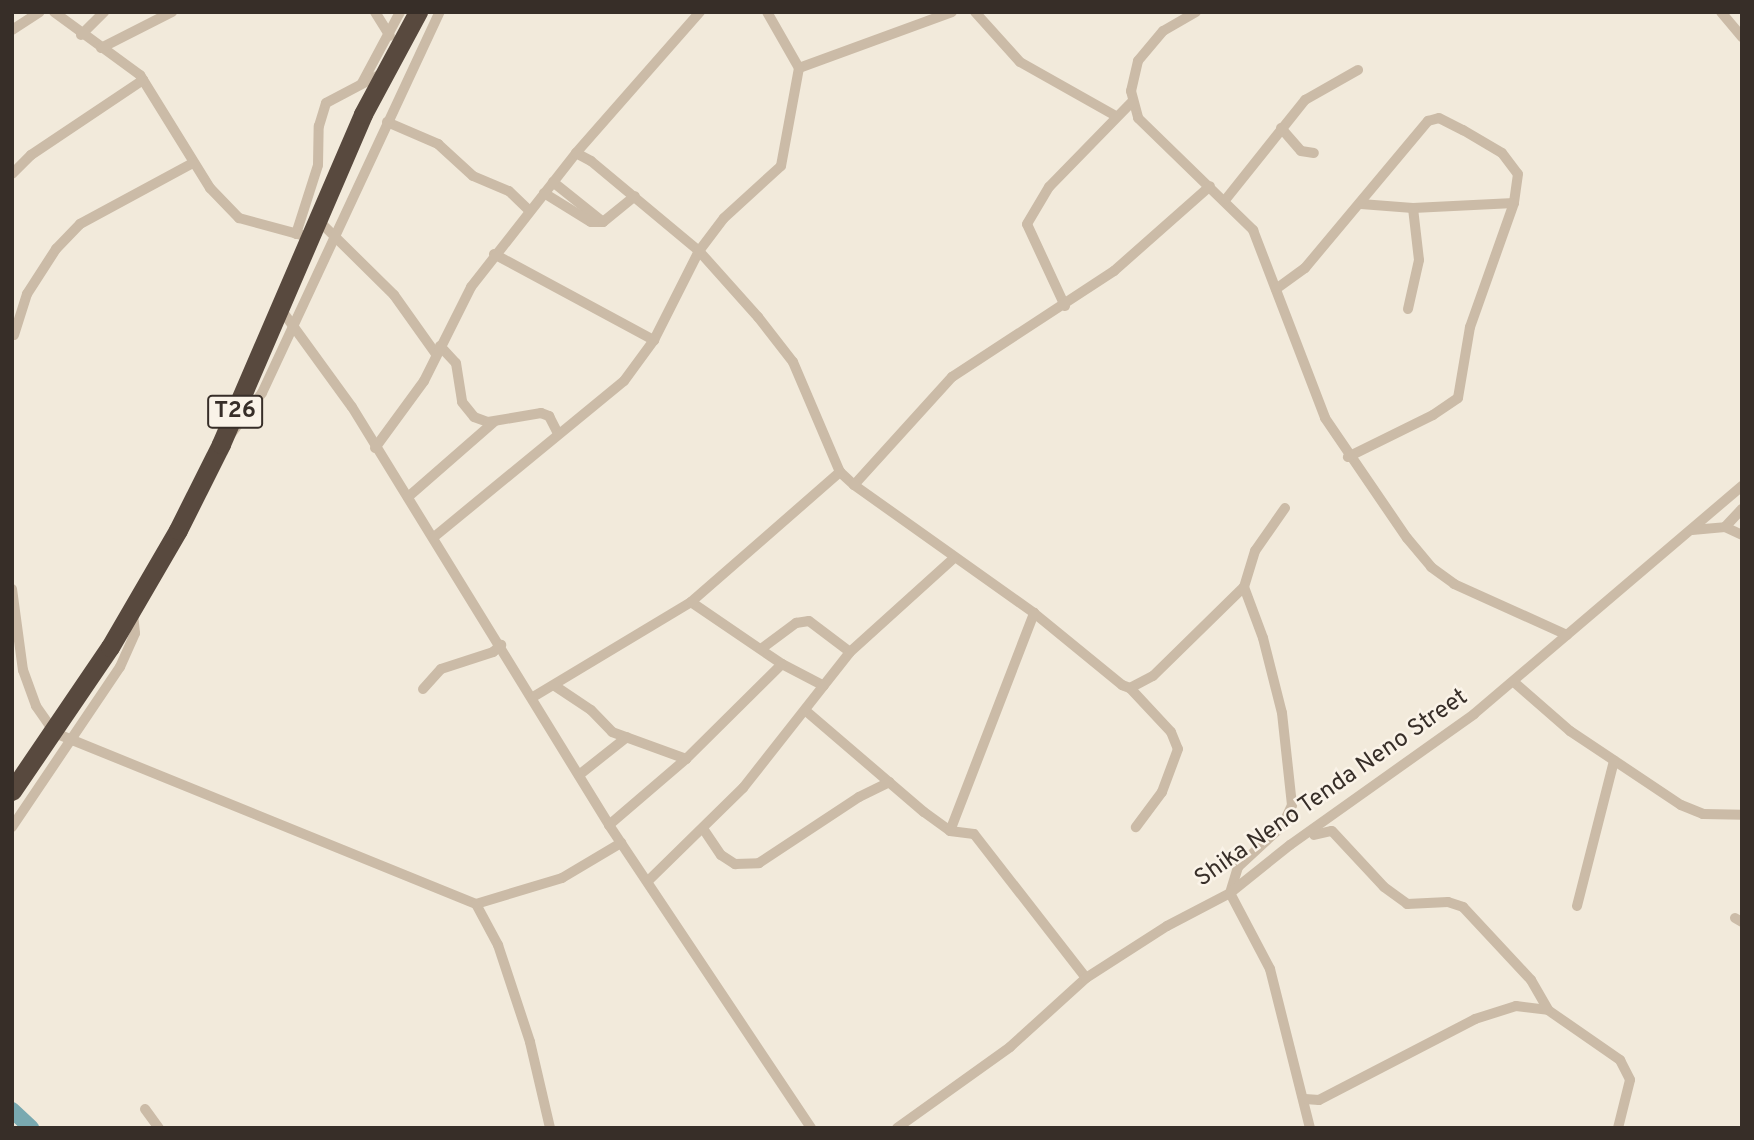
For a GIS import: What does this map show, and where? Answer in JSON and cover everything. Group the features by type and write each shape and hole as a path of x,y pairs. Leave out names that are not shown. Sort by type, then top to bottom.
{"highway":[{"name":"T26","path":"12,791 63,737 221,444 280,309 307,230 383,73 393,42 418,12"}],"street":[{"path":"12,30 40,12"},
{"path":"54,12 143,80 193,163 239,218 334,234 394,295 438,350 459,369 466,409 481,421 494,422 541,413 549,416 558,434"},
{"path":"81,35 104,12"},
{"path":"101,48 172,12"},
{"path":"375,12 393,42"},
{"path":"361,84 393,42 400,12"},
{"path":"221,444 262,393 440,12"},
{"path":"376,448 409,406 494,254 576,153 700,12"},
{"path":"434,537 558,434 609,396 654,340 699,251 724,219 781,166 799,68 767,12"},
{"path":"799,68 952,12"},
{"path":"975,12 1020,62 1116,116"},
{"path":"1196,12 1148,46 1132,76 1132,102 1148,131 1226,199 1260,241 1325,418 1348,457 1400,530 1442,576 1567,635"},
{"path":"1721,12 1742,37"},
{"path":"1226,199 1305,100 1358,70"},
{"path":"307,230 318,164 319,126 326,103 383,73"},
{"path":"12,174 37,150 143,80"},
{"path":"1065,306 1027,225 1049,187 1132,102"},
{"path":"1276,289 1297,276 1361,204 1417,131 1439,118 1511,161 1518,174 1514,203 1470,327 1458,398 1433,415 1348,457"},
{"path":"387,122 438,144 473,176 509,191 530,211"},
{"path":"1282,128 1301,151 1314,153"},
{"path":"576,153 635,196 699,251 793,362 840,471 853,485 1034,613 1130,688 1171,732 1178,749 1162,792 1136,827"},
{"path":"12,348 13,335 27,294 56,249 80,224 193,163"},
{"path":"553,182 603,222"},
{"path":"853,485 952,377 1065,306 1114,271 1210,186"},
{"path":"544,193 578,217 603,222"},
{"path":"603,222 635,196"},
{"path":"1361,204 1413,208 1514,203"},
{"path":"1408,309 1419,260 1413,208"},
{"path":"494,254 654,340"},
{"path":"280,309 331,374 501,645 609,825 649,880 811,1128"},
{"path":"408,497 494,422"},
{"path":"533,697 691,602 840,471"},
{"name":"Shika Neno Tenda Neno Street","path":"897,1128 1010,1047 1086,978 1167,926 1231,895 1515,682 1742,486"},
{"path":"1130,688 1153,676 1244,587 1255,551 1285,508"},
{"path":"1725,527 1742,509"},
{"path":"1692,530 1725,527 1742,535"},
{"path":"649,880 704,830 806,711 850,652 954,558"},
{"path":"1244,587 1263,638 1282,713 1292,805 1282,826 1232,875 1231,895 1270,969 1311,1128"},
{"path":"12,589 23,670 36,706 63,737 476,904 562,878 621,843"},
{"path":"691,602 782,664 824,686"},
{"path":"950,831 1034,613"},
{"path":"761,649 796,623 809,621 850,652"},
{"path":"422,688 441,669 488,654 501,645"},
{"path":"609,825 686,759 782,664"},
{"path":"1515,682 1570,731 1694,811 1742,815"},
{"path":"555,686 592,710 612,732 686,759"},
{"path":"806,711 950,831 974,834 991,851 1086,978"},
{"path":"12,827 63,737"},
{"path":"579,775 626,737"},
{"path":"1577,906 1614,761"},
{"path":"704,830 721,855 735,864 759,863 859,797 890,782"},
{"path":"1231,895 1311,837 1321,831 1332,831 1384,887 1407,904 1448,902 1464,907 1531,980 1548,1010 1620,1060 1630,1074 1618,1128"},
{"path":"476,904 498,945 530,1042 550,1128"},
{"path":"1305,1099 1326,1097 1475,1018 1516,1006 1548,1010"},
{"path":"145,1109 159,1128"}],"waterway":[{"path":"12,1110 31,1128"}]}
